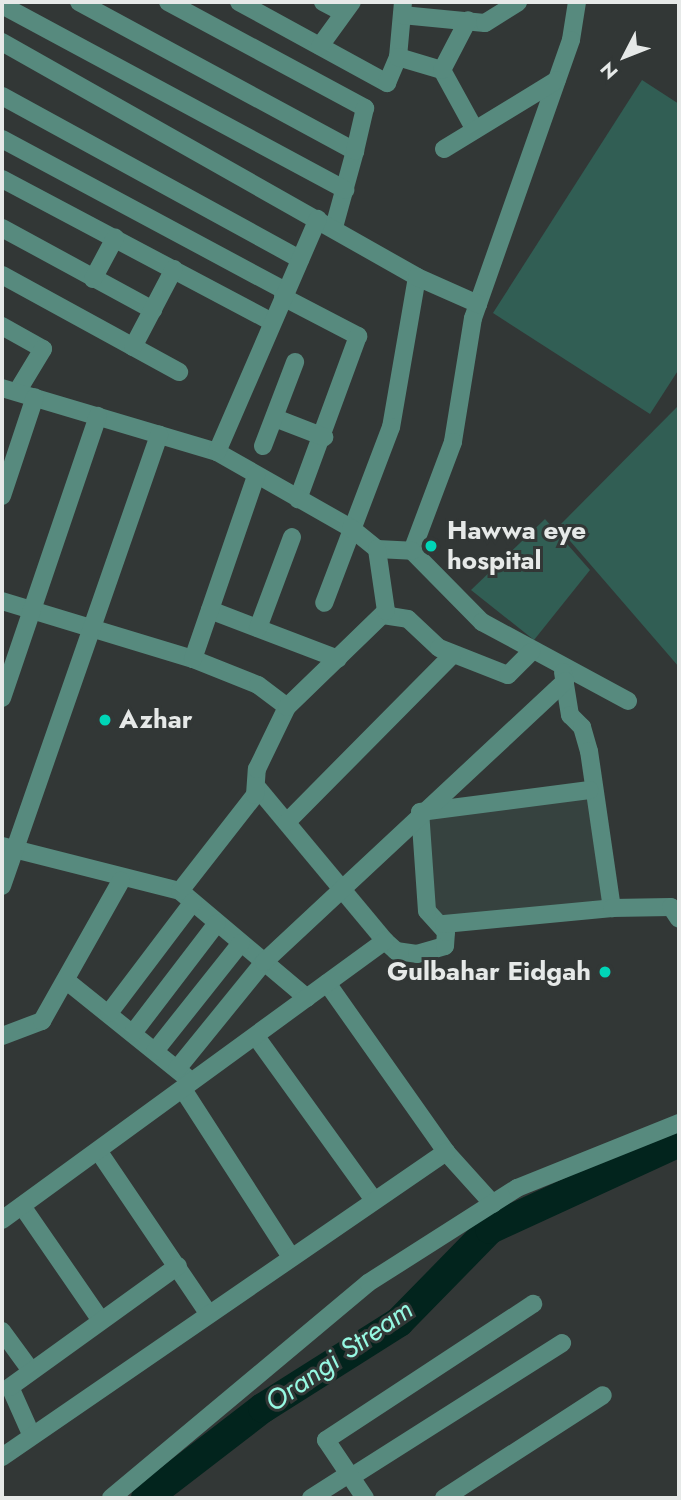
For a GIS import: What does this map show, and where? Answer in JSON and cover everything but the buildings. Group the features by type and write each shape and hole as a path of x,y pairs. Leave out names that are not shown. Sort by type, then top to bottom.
{"street":[{"path":"79,2 355,151"},
{"path":"168,2 365,108 345,190 326,223 300,259 217,452"},
{"path":"239,2 387,83 398,57 403,8 485,23 518,2"},
{"path":"320,46 347,7 323,2"},
{"path":"412,551 453,442 478,304 557,80 577,2"},
{"path":"2,5 345,190"},
{"path":"442,70 468,20"},
{"path":"2,42 326,223 417,277 478,304"},
{"path":"398,57 442,70 475,130"},
{"path":"444,149 557,80"},
{"path":"2,96 300,259"},
{"path":"2,139 358,336 324,437 298,499"},
{"path":"2,179 272,321"},
{"path":"2,228 153,310"},
{"path":"93,279 115,239"},
{"path":"134,347 174,270"},
{"path":"2,275 179,372"},
{"path":"324,603 356,532 391,428 417,277"},
{"path":"2,326 43,349 9,390 217,452 256,477 356,532 377,550 412,551 482,622 564,675 628,701"},
{"path":"263,446 295,362"},
{"path":"2,496 34,397"},
{"path":"2,698 98,416"},
{"path":"275,418 324,437"},
{"path":"2,886 9,848 93,627 159,435"},
{"path":"193,659 256,477"},
{"path":"258,628 292,537"},
{"path":"377,550 383,615"},
{"path":"2,601 193,659 258,685 287,707"},
{"path":"210,610 338,659"},
{"path":"383,615 408,619 452,654 508,675 531,652"},
{"path":"108,1013 256,786 257,769 287,707 383,615"},
{"path":"287,822 452,654"},
{"path":"564,675 570,715 582,727 589,751 590,790 612,908"},
{"path":"177,1069 264,962 345,888 420,812 564,675"},
{"path":"256,786 396,951 428,954 445,946 444,924"},
{"path":"420,812 590,790"},
{"path":"420,812 427,911 444,924 612,908 671,907 679,919"},
{"path":"9,848 121,881 186,896 307,998"},
{"path":"2,1035 42,1021 68,982 121,881"},
{"path":"133,1033 217,923"},
{"path":"2,1220 257,1038 385,941"},
{"path":"155,1051 241,943"},
{"path":"68,982 177,1069 291,1257"},
{"path":"327,983 446,1152 492,1204"},
{"path":"257,1038 374,1200"},
{"path":"111,1498 368,1283 492,1204 549,1173 679,1123"},
{"path":"99,1152 208,1313"},
{"path":"2,1457 31,1434 446,1152"},
{"path":"22,1206 100,1320"},
{"path":"31,1434 10,1387 29,1368 178,1266"},
{"path":"365,1498 326,1440 533,1304"},
{"path":"2,1331 29,1368"},
{"path":"311,1498 562,1343"},
{"path":"444,1498 603,1395"}],"shaded area":[{"path":"590,790 612,908 435,919 420,812"}],"green space":[{"path":"642,80 679,104 679,369 650,414 493,313"},
{"path":"679,405 679,667 558,527"},
{"path":"545,519 590,570 534,640 471,590"}],"waterway":[{"name":"Orangi Stream","path":"146,1498 263,1408 399,1322 490,1229 679,1142"}],"place":[{"name":"Hawwa eye hospital","path":"431,546"},
{"name":"Azhar","path":"105,720"},
{"name":"Gulbahar Eidgah","path":"605,972"}]}
